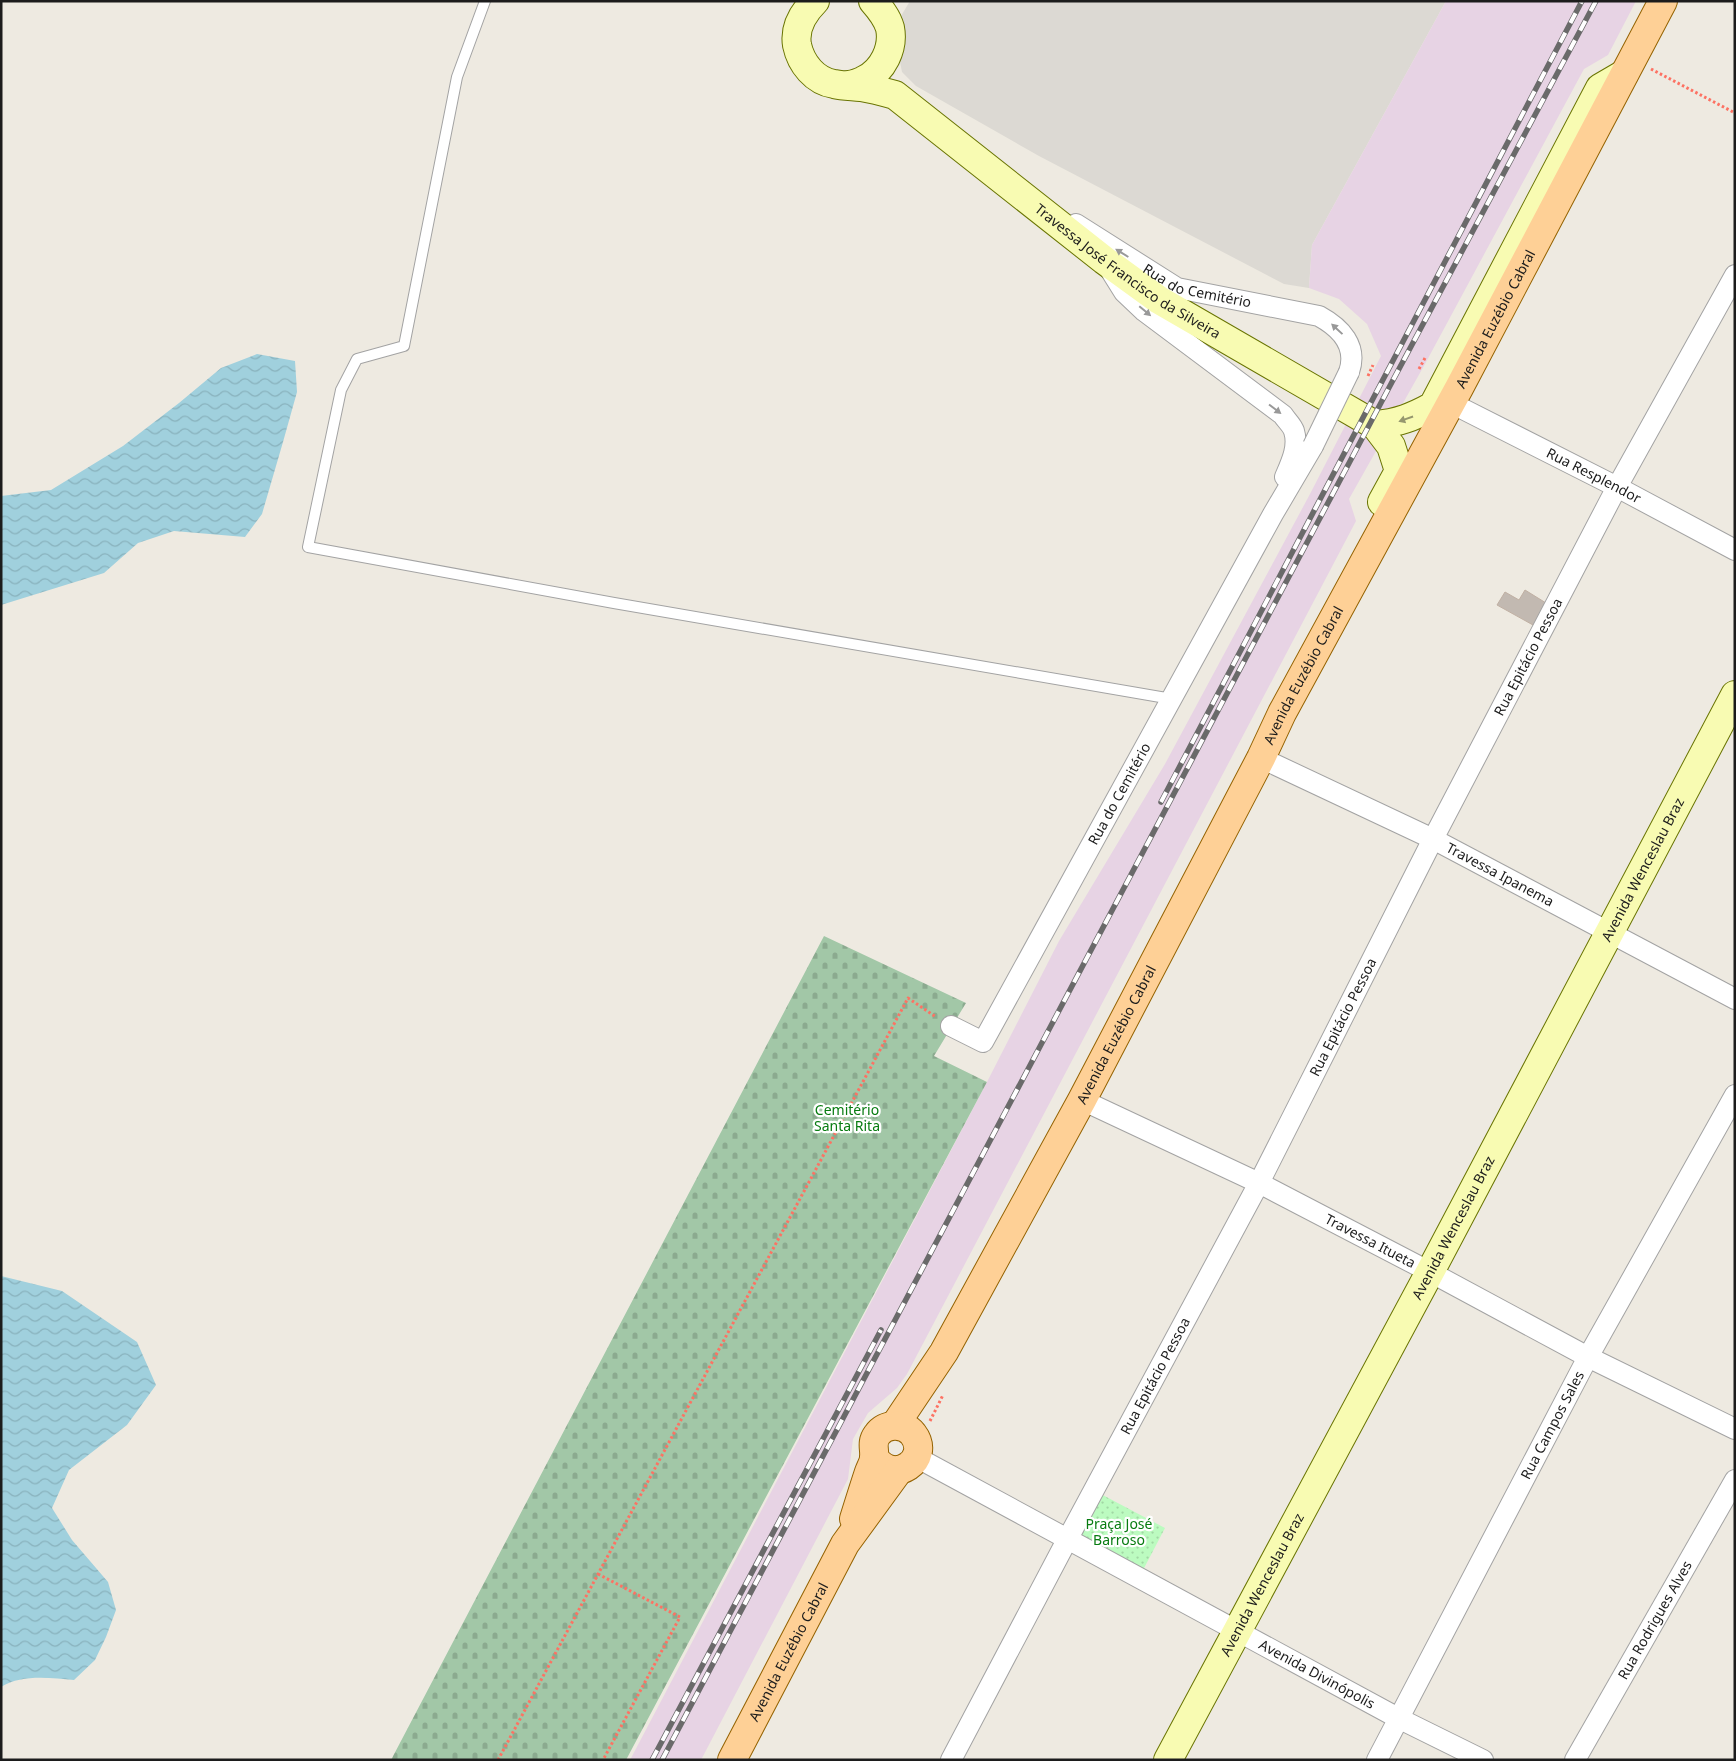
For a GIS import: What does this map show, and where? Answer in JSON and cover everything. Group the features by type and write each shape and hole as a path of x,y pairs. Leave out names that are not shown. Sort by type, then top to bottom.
{"main road":[{"name":"Avenida Euzébio Cabral","path":"732,1760 845,1544 906,1447 944,1352 1082,1100 1261,758 1282,713 1451,403 1663,1"},
{"name":"Avenida Euzébio Cabral","path":"845,1544 874,1457 873,1442 876,1436 881,1430 906,1447"},
{"path":"874,1457 884,1468 906,1447"}],"street":[{"name":"Travessa José Francisco da Silveira","path":"815,1 805,11 798,25 796,40 799,55 807,68 819,78 833,84 849,85 895,95 1104,260 1158,300 1375,425 1391,446 1399,471 1304,649 1282,713"},
{"path":"873,1 884,13 890,35 890,76 895,95"},
{"path":"849,85 864,80 877,71 886,58 898,1"},
{"path":"1375,425 1388,424 1410,418 1433,406 1600,88 1628,66"},
{"name":"Rua do Cemitério","path":"951,1026 982,1042 1273,514 1313,446 1352,363 1352,353 1345,337 1330,322 1319,316 1177,288 1072,221 1023,196"},
{"name":"Rua do Cemitério","path":"1104,260 1124,292 1144,311 1282,415 1294,430 1294,456 1280,487 1273,514"},
{"name":"Rua Epitácio Pessoa","path":"951,1760 1066,1540 1258,1183 1433,839 1617,487 1735,275"},
{"name":"Rua Resplendor","path":"1451,403 1617,487 1735,550"},
{"name":"Avenida Wenceslau Braz","path":"1168,1760 1430,1272 1735,696"},
{"name":"Travessa Ipanema","path":"1261,758 1433,839 1735,999"},
{"name":"Rua Campos Sales","path":"1378,1760 1398,1718 1588,1357 1735,1095"},
{"name":"Travessa Itueta","path":"1082,1100 1258,1183 1588,1357 1735,1429"},
{"name":"Avenida Divinópolis","path":"906,1447 1066,1540 1238,1630 1398,1718 1483,1760"},
{"name":"Rua Rodrigues Alves","path":"1575,1760 1735,1480"}],"lane":[{"path":"486,1 457,77 404,346 357,359 341,390 308,547 614,603 1172,699"}],"path":[{"path":"1628,66 1735,113"},
{"path":"1419,369 1426,358"},
{"path":"498,1760 908,998 951,1026"},
{"path":"598,1574 680,1617 603,1760"}],"shaded area":[{"path":"910,1 1446,1 1312,245 1309,288 1284,284 1039,156 916,86 902,72 895,37 898,21"},
{"path":"1446,1 1636,1 1608,55 1584,69 1425,364 1349,499 1356,521 907,1374 897,1388 868,1413 853,1439 848,1479 701,1760 630,1760 987,1082 1059,941 1165,764 1310,494 1381,356 1367,324 1339,299 1309,288 1312,245"}],"green space":[{"name":"Cemitério Santa Rita","path":"824,936 966,1003 934,1056 987,1082 626,1760 391,1760"},
{"name":"Praça José Barroso","path":"1097,1492 1165,1528 1142,1572 1074,1536"}],"water":[{"path":"257,354 295,361 297,392 262,514 245,537 174,531 138,543 104,573 1,605 1,496 51,490 123,446 221,368"},
{"path":"1,1276 62,1291 137,1342 156,1385 127,1425 69,1470 52,1508 72,1540 108,1582 116,1610 95,1660 74,1680 27,1679 18,1680 1,1687"}],"building":[{"path":"1525,590 1546,603 1533,625 1497,605 1505,592 1519,600"}],"railway":[{"path":"1161,802 1582,1"},
{"path":"662,1760 1596,1"},
{"path":"652,1760 881,1330"}]}
